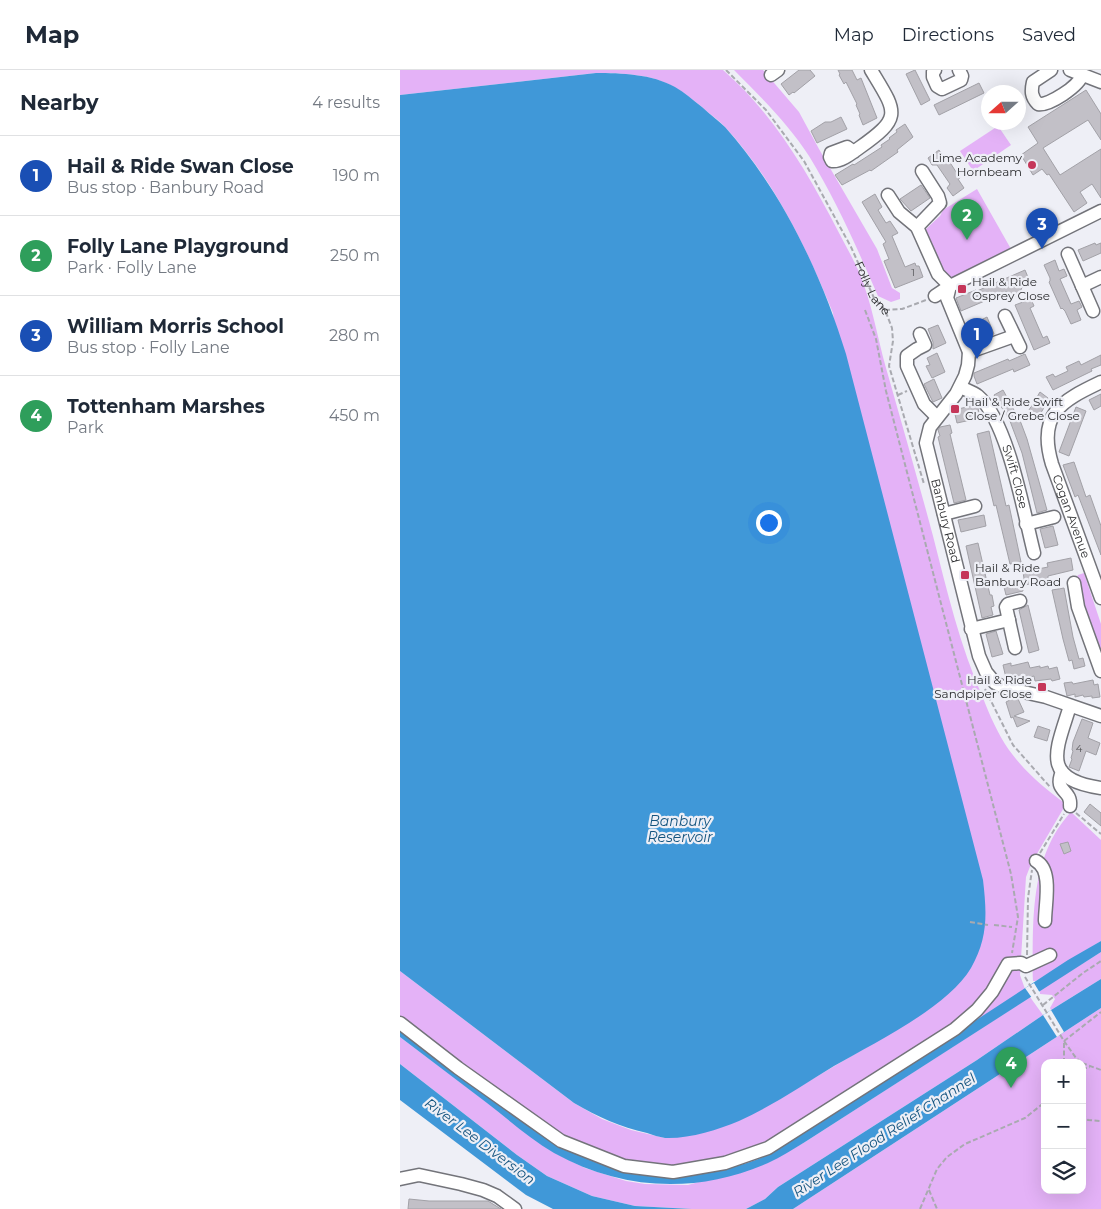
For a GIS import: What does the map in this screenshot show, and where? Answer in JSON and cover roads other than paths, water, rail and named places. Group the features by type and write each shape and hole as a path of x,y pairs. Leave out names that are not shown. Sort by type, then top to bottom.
{"street":[{"path":"854,152 881,132 888,125 891,116 891,102 871,70"},
{"path":"936,70 933,72 933,77 936,86 942,89 961,80 962,76 959,70"},
{"path":"1051,70 1033,82 1031,91 1034,100 1038,104 1048,103 1078,83 1082,75"},
{"path":"1070,70 1101,82"},
{"path":"917,226 940,203 938,196 922,170"},
{"path":"888,195 899,212 917,226 938,274 950,286"},
{"path":"936,296 950,286 1101,211"},
{"path":"1068,254 1093,311"},
{"path":"1082,286 1101,277"},
{"path":"950,286 947,298 968,352 1017,341 1005,316"},
{"path":"920,334 925,345 907,356 907,366 924,404 937,417"},
{"name":"Banbury Road","path":"968,352 968,364 960,387 937,417 927,435 926,443 971,629 984,668 995,683 1005,688 1046,697 1101,716"},
{"name":"Cogan Avenue","path":"1101,382 1072,396 1059,407 1053,415 1047,438 1052,464 1101,598"},
{"name":"Swift Close","path":"960,387 977,395 985,404 1002,435 1010,458 1034,553"},
{"path":"944,514 975,506"},
{"name":"Swift Close","path":"1026,524 1054,517"},
{"path":"1074,583 1078,607 1101,671"},
{"path":"1015,648 1006,605 1020,601"},
{"path":"971,629 1009,620"},
{"path":"1070,706 1056,752 1058,766 1072,780 1085,786 1101,788"},
{"path":"1062,772 1059,785 1069,796 1070,806"},
{"path":"1036,861 1044,868 1047,878 1045,921"},
{"path":"400,1023 458,1068 562,1141 624,1166 673,1172 726,1163 768,1148 955,1029 977,1010 992,992 1008,964 1021,963 1026,966 1050,955"},
{"path":"400,1179 420,1175 461,1184 497,1196 514,1209"}],"water":[{"name":"Banbury Reservoir","path":"596,73 636,75 666,83 685,94 722,124 746,152 764,178 798,234 812,263 825,293 846,354 983,880 985,904 985,926 977,957 960,983 928,1011 787,1095 739,1121 712,1131 674,1138 660,1137 618,1125 574,1103 400,971 400,95"},
{"path":"1101,941 1101,952 805,1142 768,1163 714,1180 660,1184 633,1181 580,1166 536,1142 400,1037 400,1026 558,1145 578,1155 616,1169 635,1173 655,1176 695,1175 741,1165 774,1151 1068,960"},
{"name":"River Lee Flood Relief Channel","path":"1101,979 1101,1008 793,1209 746,1209 765,1199 778,1187"},
{"name":"River Lee Diversion","path":"400,1064 547,1176 592,1196 635,1206 692,1209 553,1209 526,1195 400,1100"}],"place":[{"name":"Lime Academy Hornbeam","path":"1032,165"},
{"name":"Folly Lane Playground","path":"967,240"},
{"name":"William Morris School","path":"1042,249"},
{"name":"Hail & Ride Osprey Close","path":"962,289"},
{"name":"Hail & Ride Swan Close","path":"977,359"},
{"name":"Hail & Ride Swift Close / Grebe Close","path":"955,409"},
{"name":"Hail & Ride Banbury Road","path":"965,575"},
{"name":"Hail & Ride Sandpiper Close","path":"1042,687"},
{"name":"Tottenham Marshes","path":"1011,1088"}]}
